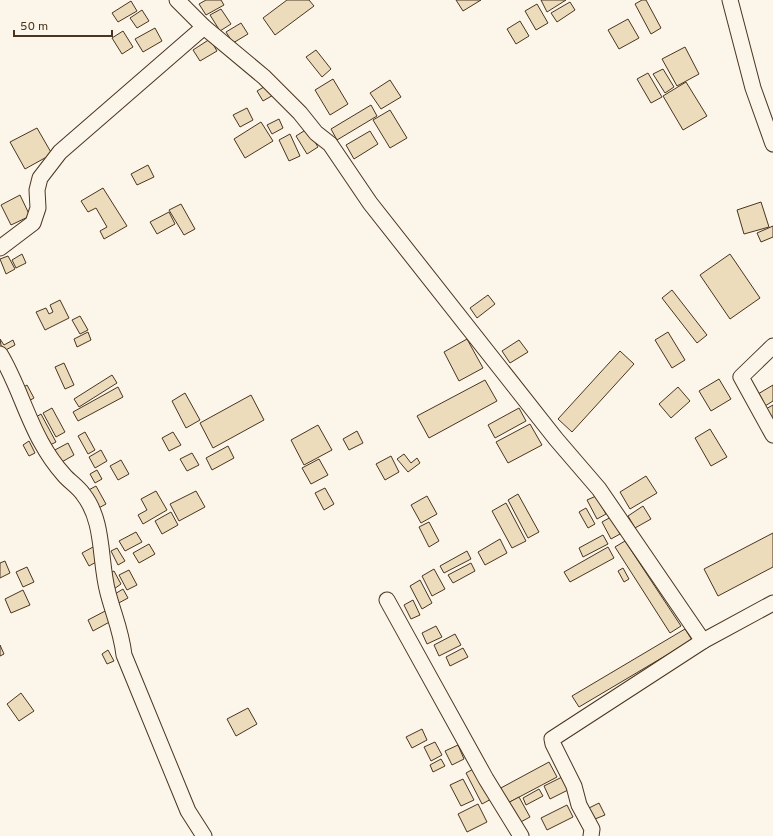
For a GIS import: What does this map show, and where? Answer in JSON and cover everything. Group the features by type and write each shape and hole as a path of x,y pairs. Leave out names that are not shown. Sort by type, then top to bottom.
{"street":[{"path":"177,0 204,27 264,77 300,113 316,133 330,144 370,203 409,254 556,439 599,489 703,641"},
{"path":"730,0 753,88 773,144"},
{"path":"0,248 33,223 38,208 37,190 40,178 60,152 204,27"},
{"path":"773,346 741,377 773,435"},
{"path":"0,354 13,376 21,403 42,444 63,474 83,494 98,523 103,571 108,593 122,633 124,654 188,811 204,836"},
{"path":"387,600 486,779 521,836"},
{"path":"591,836 592,829 580,805 574,786 553,744 552,739 703,641 773,603"}],"building":[{"path":"206,0 221,0 224,5 206,15 199,4"},
{"path":"287,0 309,0 314,6 275,35 263,18"},
{"path":"456,0 481,0 463,11"},
{"path":"541,0 566,0 547,12"},
{"path":"642,0 646,0 661,28 651,34 635,4"},
{"path":"131,1 137,11 118,22 112,13"},
{"path":"570,2 575,10 557,22 551,13"},
{"path":"537,4 548,23 536,30 525,11"},
{"path":"221,9 231,24 220,31 210,15"},
{"path":"142,10 149,21 137,28 130,18"},
{"path":"628,19 639,38 619,49 608,30"},
{"path":"520,21 529,36 516,44 507,29"},
{"path":"241,23 248,34 233,43 226,32"},
{"path":"155,28 162,41 143,52 135,39"},
{"path":"123,31 133,47 122,54 112,38"},
{"path":"210,39 217,51 200,61 193,50"},
{"path":"685,47 699,74 677,86 662,59"},
{"path":"316,50 331,69 322,77 306,57"},
{"path":"663,69 674,87 665,93 653,74"},
{"path":"648,73 662,97 651,103 637,79"},
{"path":"333,79 348,104 330,115 315,90"},
{"path":"390,80 401,97 381,109 370,93"},
{"path":"686,82 707,116 683,130 663,96"},
{"path":"269,84 275,94 263,101 257,91"},
{"path":"371,105 377,116 337,140 331,129"},
{"path":"247,108 253,120 240,127 233,115"},
{"path":"390,110 407,138 390,148 373,120"},
{"path":"279,119 283,128 272,134 267,125"},
{"path":"261,122 273,141 245,158 234,139"},
{"path":"37,128 52,154 25,169 10,142"},
{"path":"307,129 318,147 307,154 296,136"},
{"path":"370,131 378,144 354,159 346,145"},
{"path":"290,134 300,156 289,161 279,140"},
{"path":"148,165 154,177 137,185 131,174"},
{"path":"103,188 127,226 104,239 100,231 107,227 96,208 88,212 81,201"},
{"path":"20,195 30,216 11,225 1,205"},
{"path":"761,202 769,227 744,234 737,210"},
{"path":"181,204 195,229 184,235 169,210"},
{"path":"169,212 175,224 157,234 150,222"},
{"path":"773,226 773,237 761,242 757,233"},
{"path":"22,254 26,263 16,268 12,260"},
{"path":"730,254 760,298 730,319 700,275"},
{"path":"8,256 15,269 6,274 0,259"},
{"path":"672,290 707,335 697,343 662,298"},
{"path":"488,295 495,304 477,318 470,308"},
{"path":"60,300 69,318 45,330 36,312 46,308 49,314 53,312 50,305"},
{"path":"80,316 88,330 80,334 72,320"},
{"path":"88,332 91,340 77,347 74,339"},
{"path":"668,332 685,360 672,368 655,340"},
{"path":"0,339 4,345 13,340 15,345 2,352"},
{"path":"467,339 483,368 459,381 444,352"},
{"path":"519,340 528,352 510,363 502,351"},
{"path":"620,351 634,364 572,432 558,419"},
{"path":"64,363 74,385 65,389 55,367"},
{"path":"112,375 117,383 79,407 74,399"},
{"path":"719,379 731,399 711,411 699,391"},
{"path":"485,380 497,401 429,438 417,416"},
{"path":"27,385 34,398 27,402 20,389"},
{"path":"773,385 773,401 765,406 758,394"},
{"path":"118,387 123,397 78,421 73,412"},
{"path":"678,387 690,401 671,418 659,404"},
{"path":"185,393 200,420 186,428 172,401"},
{"path":"251,395 264,420 213,448 200,423"},
{"path":"773,405 773,424 764,410"},
{"path":"52,408 65,432 56,437 43,413"},
{"path":"519,408 526,421 495,438 488,425"},
{"path":"41,414 56,442 46,447 31,420"},
{"path":"530,424 542,445 508,463 496,442"},
{"path":"318,425 332,450 304,465 291,440"},
{"path":"710,429 727,457 711,466 695,438"},
{"path":"357,431 363,443 349,450 343,439"},
{"path":"85,432 95,450 88,454 78,436"},
{"path":"173,432 181,445 169,451 162,438"},
{"path":"29,441 35,453 29,456 23,445"},
{"path":"68,443 74,455 60,463 53,451"},
{"path":"228,446 234,458 212,470 206,458"},
{"path":"101,450 107,461 95,468 89,457"},
{"path":"192,453 199,465 187,471 180,459"},
{"path":"404,454 411,463 417,458 420,463 408,472 397,459"},
{"path":"391,456 399,472 385,480 376,464"},
{"path":"319,459 328,475 311,484 302,468"},
{"path":"121,460 129,474 118,480 110,466"},
{"path":"97,470 102,479 95,483 90,474"},
{"path":"646,476 657,493 630,509 620,492"},
{"path":"96,486 106,504 95,510 85,492"},
{"path":"325,488 334,504 324,510 315,493"},
{"path":"156,491 167,510 143,524 138,515 147,510 141,499"},
{"path":"196,491 205,507 179,521 170,504"},
{"path":"518,494 539,532 528,538 508,500"},
{"path":"427,496 437,514 421,523 411,505"},
{"path":"596,496 606,514 597,519 587,500"},
{"path":"506,503 526,541 512,548 492,511"},
{"path":"643,506 651,519 635,528 628,516"},
{"path":"586,508 595,524 588,528 579,512"},
{"path":"171,512 178,525 162,534 155,521"},
{"path":"611,517 620,534 611,539 602,522"},
{"path":"429,522 439,541 429,547 419,527"},
{"path":"136,532 142,542 125,551 119,541"},
{"path":"773,533 773,567 718,596 704,569"},
{"path":"603,535 608,544 583,557 579,548"},
{"path":"500,539 507,553 485,565 478,552"},
{"path":"625,541 681,626 670,633 615,547"},
{"path":"149,544 155,554 139,563 133,553"},
{"path":"93,547 100,560 89,566 82,553"},
{"path":"608,547 614,558 570,582 564,572"},
{"path":"117,548 125,561 118,565 111,551"},
{"path":"467,551 471,559 444,573 440,566"},
{"path":"5,561 10,573 0,578 0,563"},
{"path":"471,563 475,571 453,583 448,575"},
{"path":"27,567 34,582 23,587 16,572"},
{"path":"623,568 629,579 624,582 618,571"},
{"path":"434,569 445,589 432,596 422,576"},
{"path":"129,570 137,585 127,590 119,575"},
{"path":"114,571 121,584 114,589 106,575"},
{"path":"420,580 432,603 422,609 410,586"},
{"path":"123,589 128,598 115,605 110,597"},
{"path":"23,590 30,605 11,613 5,599"},
{"path":"413,600 420,615 411,619 404,605"},
{"path":"109,609 115,619 93,631 88,620"},
{"path":"436,626 442,637 427,644 422,633"},
{"path":"685,629 692,640 579,707 572,696"},
{"path":"455,634 461,645 439,656 434,645"},
{"path":"0,645 4,654 0,656"},
{"path":"463,648 468,657 450,666 446,657"},
{"path":"108,650 114,661 107,664 102,654"},
{"path":"21,693 34,711 19,721 7,704"},
{"path":"248,708 257,724 236,736 227,719"},
{"path":"422,729 427,740 412,748 406,737"},
{"path":"435,742 442,755 431,761 424,747"},
{"path":"458,745 464,759 452,765 445,751"},
{"path":"441,759 445,766 433,772 430,765"},
{"path":"549,762 557,777 506,804 499,789"},
{"path":"477,767 493,798 482,804 466,773"},
{"path":"562,777 568,790 550,799 544,786"},
{"path":"463,779 474,800 461,806 450,785"},
{"path":"539,789 543,796 526,805 523,798"},
{"path":"519,797 530,817 517,824 506,804"},
{"path":"599,803 605,815 595,819 589,808"},
{"path":"478,804 487,822 467,832 458,814"},
{"path":"567,805 573,817 547,830 541,818"}]}
